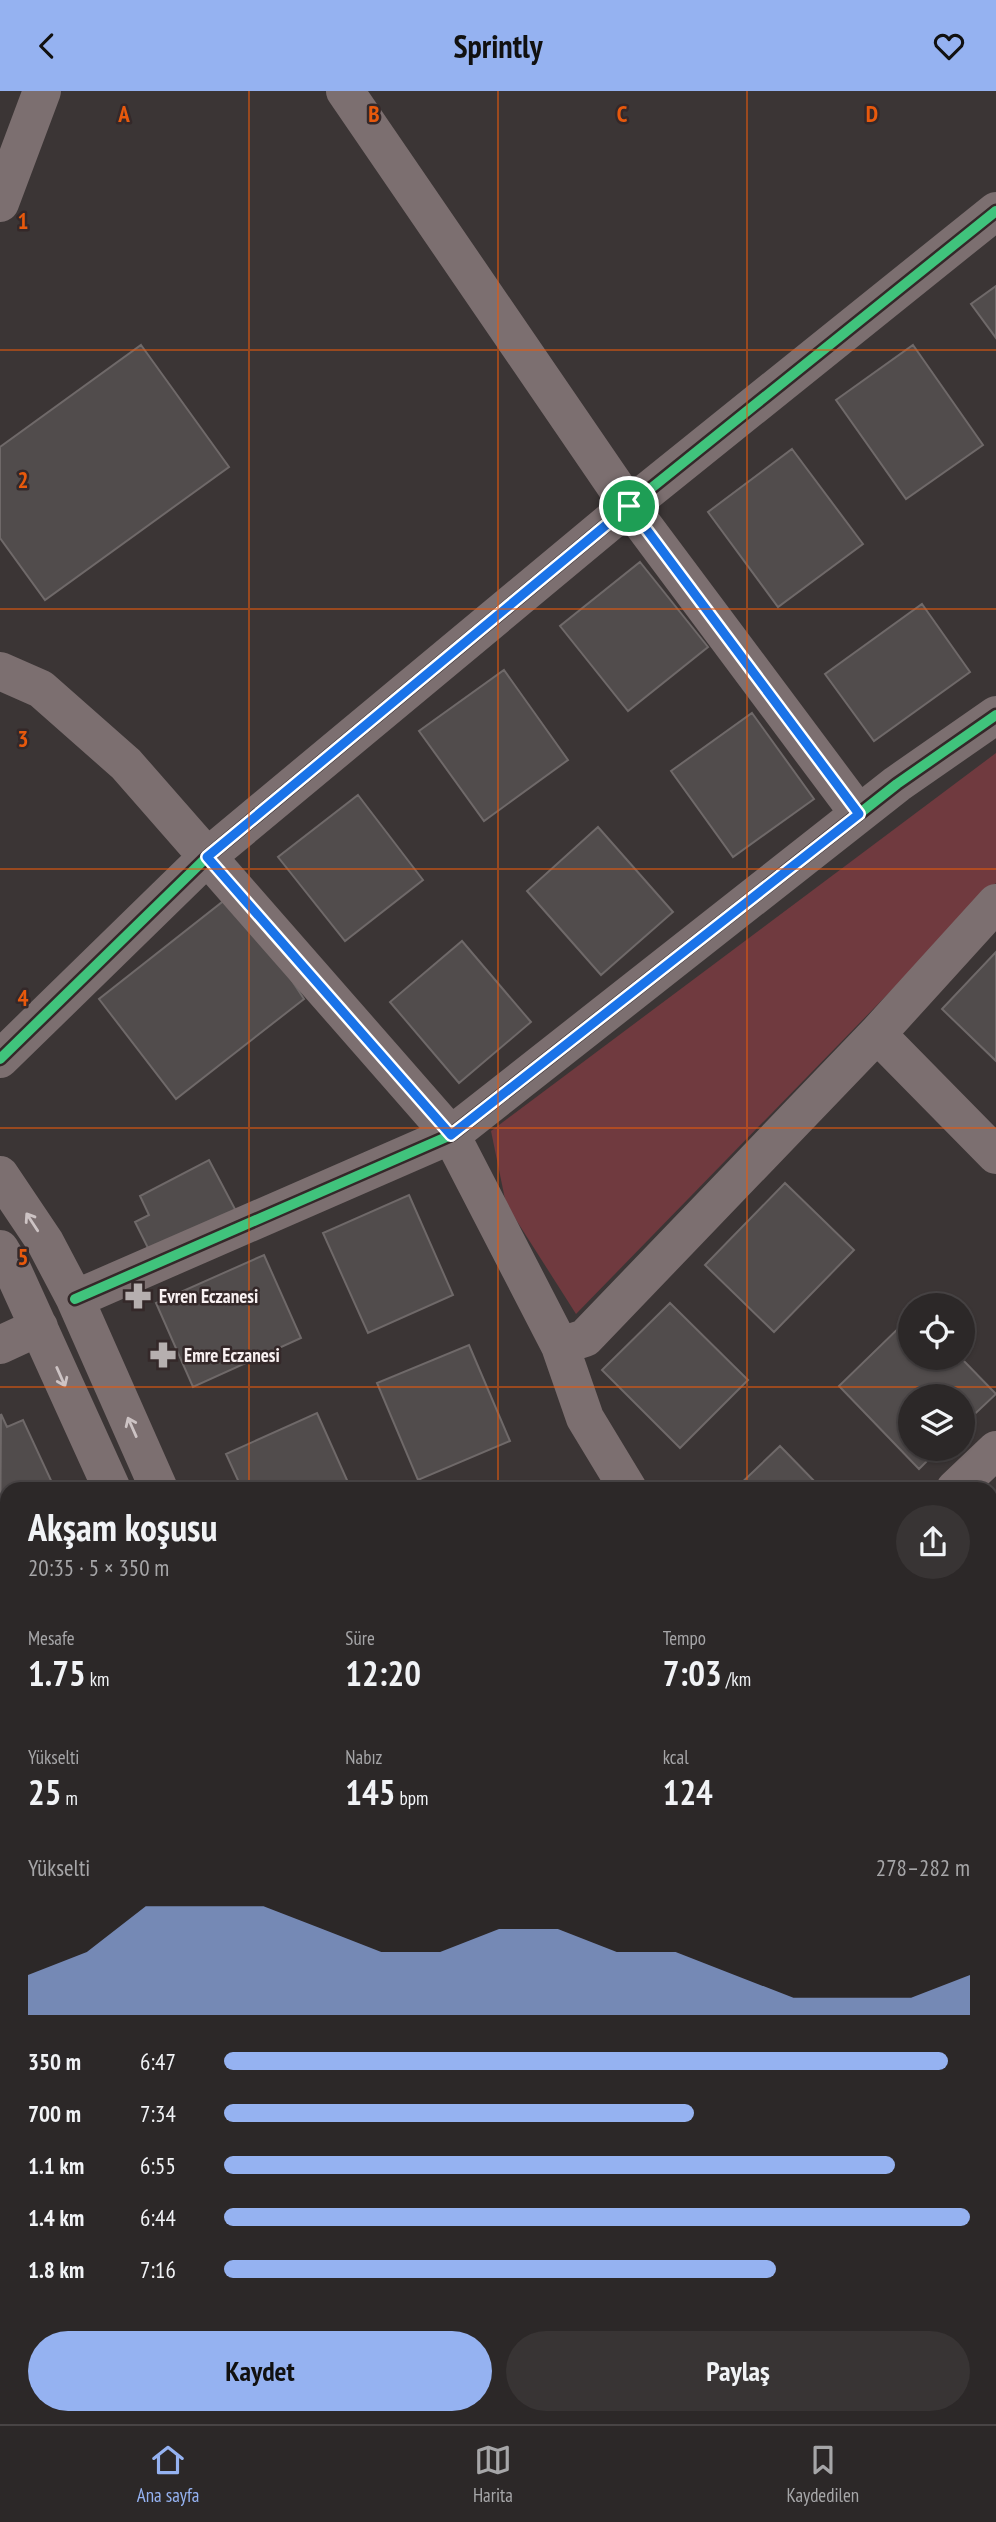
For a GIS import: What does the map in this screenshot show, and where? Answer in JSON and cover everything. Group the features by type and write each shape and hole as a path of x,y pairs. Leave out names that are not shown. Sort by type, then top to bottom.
{"street":[{"path":"0,203 42,91"},
{"path":"345,91 629,506 859,814"},
{"path":"0,1059 207,857 629,506 996,211"},
{"path":"0,671 41,688 127,764 451,1135 560,1346 585,1419 624,1482"},
{"path":"75,1299 451,1135 897,784 996,715"},
{"path":"560,1346 585,1338 877,1034 996,903"},
{"path":"877,1034 996,1155"},
{"path":"0,1175 45,1242 75,1299 156,1482"},
{"path":"0,1249 13,1271 109,1482"},
{"path":"0,1345 39,1327"},
{"path":"962,1482 996,1450"}],"shaded area":[{"path":"996,753 996,883 576,1314 506,1204 491,1131"}],"building":[{"path":"996,286 996,338 971,304"},
{"path":"141,345 229,467 45,600 0,538 0,447"},
{"path":"913,345 983,445 906,499 836,400"},
{"path":"792,449 863,544 778,607 708,512"},
{"path":"640,562 708,647 628,711 560,626"},
{"path":"922,604 970,672 874,741 825,674"},
{"path":"504,670 568,760 484,821 419,731"},
{"path":"752,713 814,799 733,857 671,771"},
{"path":"358,795 423,880 345,941 278,857"},
{"path":"598,827 673,912 601,975 527,891"},
{"path":"226,899 281,964 304,999 176,1099 99,999"},
{"path":"462,941 531,1022 459,1083 390,1002"},
{"path":"996,952 996,1061 942,1009"},
{"path":"209,1160 236,1211 151,1254 135,1222 149,1215 140,1196"},
{"path":"785,1183 854,1250 774,1332 705,1265"},
{"path":"409,1195 453,1295 368,1333 323,1233"},
{"path":"264,1255 301,1338 193,1387 156,1303"},
{"path":"670,1303 748,1380 680,1448 602,1370"},
{"path":"898,1329 898,1370 973,1370 996,1394 975,1414 975,1384 898,1384 898,1447 839,1386"},
{"path":"469,1345 510,1441 418,1480 377,1383"},
{"path":"317,1413 348,1482 239,1482 226,1454"},
{"path":"1,1414 7,1427 23,1420 52,1482 1,1482"},
{"path":"780,1446 815,1482 742,1482"},
{"path":"911,1461 927,1461 919,1469"}],"cycle path":[{"path":"0,1059 207,857 629,506 996,211"},
{"path":"75,1299 451,1135 897,784 996,715"}],"place":[{"name":"Evren Eczanesi","path":"138,1296"},
{"name":"Emre Eczanesi","path":"163,1355"}],"route":[{"path":"629,506 859,814 451,1135 207,857 629,506"}]}
